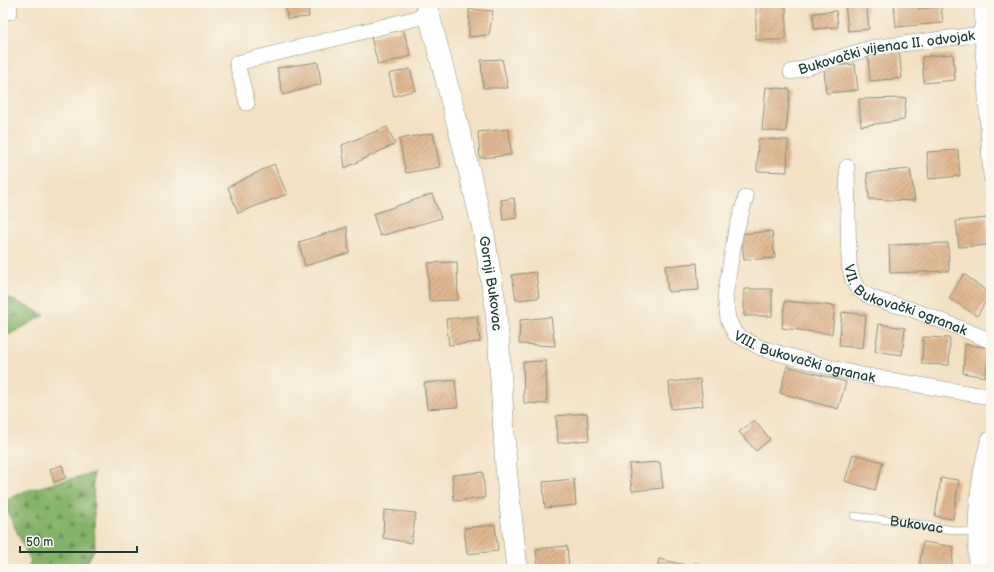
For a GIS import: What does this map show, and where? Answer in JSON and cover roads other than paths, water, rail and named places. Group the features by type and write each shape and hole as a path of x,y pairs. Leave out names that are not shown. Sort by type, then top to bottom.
{"street":[{"path":"982,3 982,34 991,176"},
{"path":"247,103 237,63 428,9"},
{"name":"Gornji Bukovac","path":"428,9 464,149 484,237 499,348 506,468 517,569"},
{"name":"Bukovački vijenac II. odvojak","path":"791,72 871,48 982,34"},
{"name":"VII. Bukovački ogranak","path":"847,167 849,264 851,278 856,286 863,293 878,300 922,314 991,341"},
{"name":"VIII. Bukovački ogranak","path":"746,197 735,235 725,296 728,319 735,334 762,348 828,367 991,398"},
{"path":"979,569 978,534 981,486 991,442"}],"lane":[{"name":"Bukovac","path":"854,516 904,522 978,534"}]}
